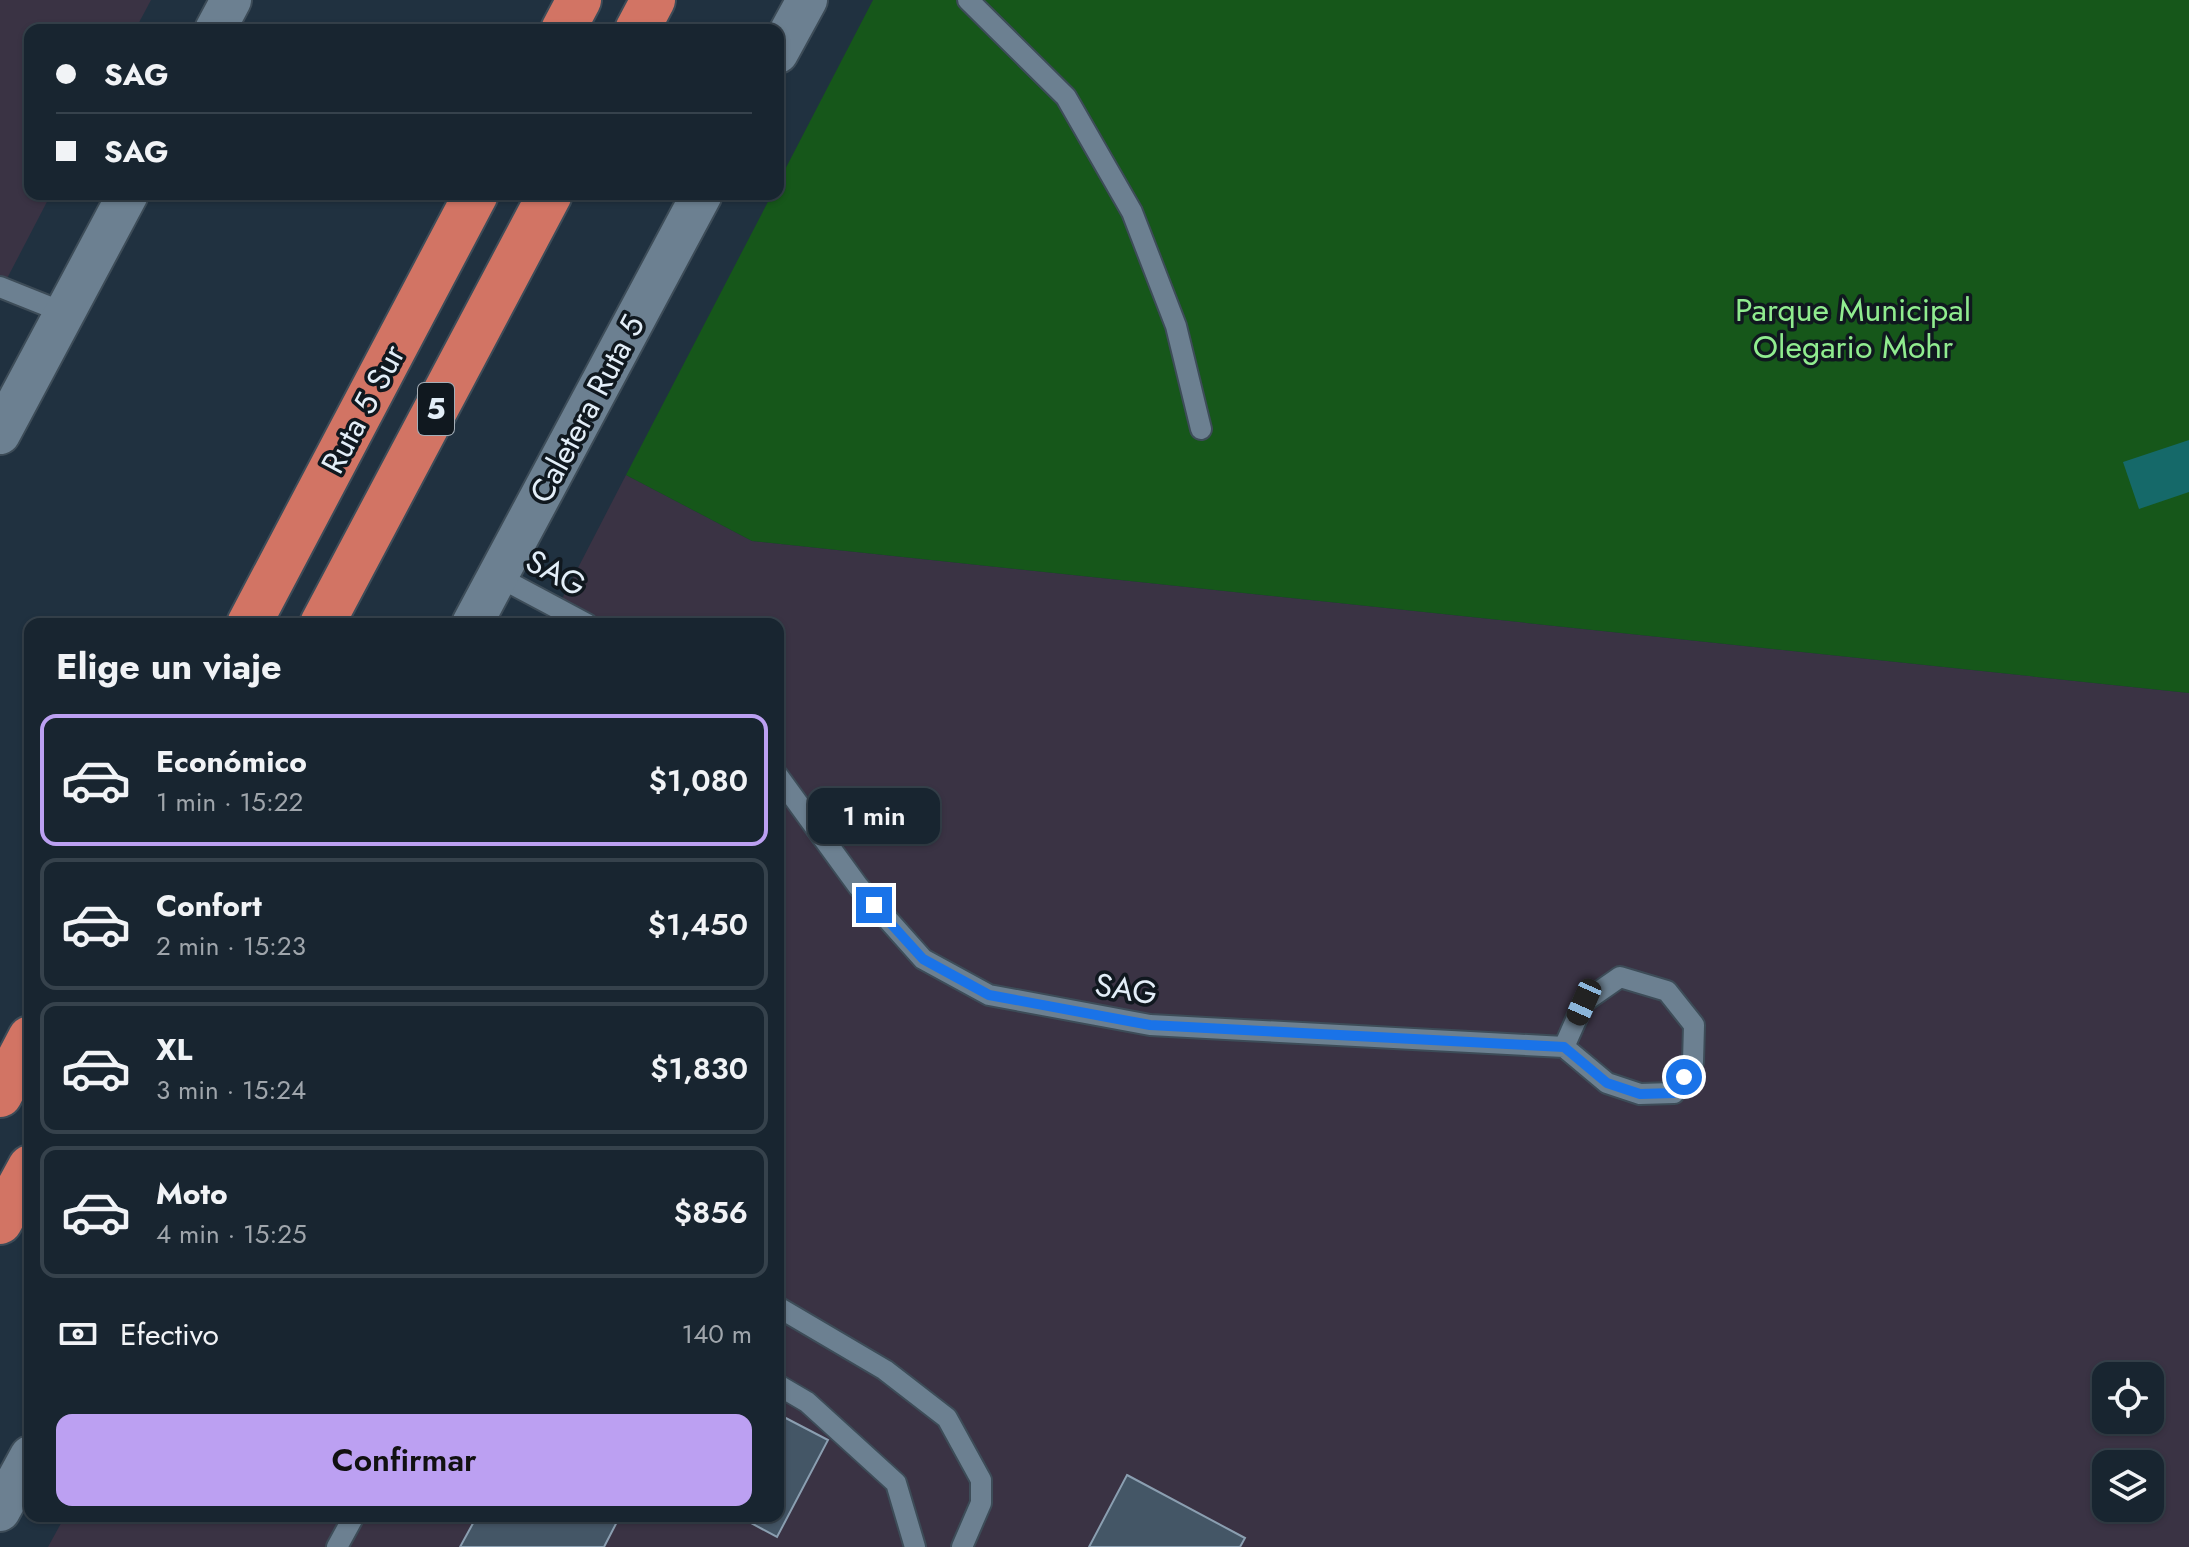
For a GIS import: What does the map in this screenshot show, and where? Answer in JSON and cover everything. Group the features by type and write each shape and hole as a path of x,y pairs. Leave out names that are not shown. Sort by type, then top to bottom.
{"highway":[{"path":"566,24 579,0"},
{"path":"640,24 653,0"},
{"name":"Ruta 5 Sur","path":"252,618 473,200"},
{"name":"Ruta 5 Sur","path":"325,618 547,200"},
{"path":"0,1095 24,1049"},
{"path":"0,1222 24,1178"}],"street":[{"path":"218,24 231,0"},
{"path":"784,42 807,0"},
{"path":"0,434 125,200"},
{"name":"Caletera Ruta 5","path":"475,618 699,200"},
{"path":"0,1511 24,1467"}],"lane":[{"path":"968,0 1066,97 1132,212 1176,326 1201,429"},
{"path":"0,287 65,313"},
{"name":"SAG","path":"497,576 576,618"},
{"name":"SAG","path":"784,784 858,886 923,959 989,995 1150,1025 1564,1047"},
{"path":"1620,977 1667,991 1694,1025 1693,1062 1674,1093 1640,1094 1607,1083 1564,1047 1584,1002 1620,977"},
{"path":"784,1311 885,1370 947,1418 981,1480 981,1503 962,1547"},
{"path":"784,1389 807,1402 896,1483 915,1547"},
{"path":"337,1547 351,1522"}],"shaded area":[{"path":"0,0 151,0 138,24 24,24 24,200 48,200 0,292"},
{"path":"2189,440 2189,492 2139,509 2123,462"},
{"path":"626,475 752,541 2189,693 2189,1547 48,1547 62,1522 784,1522 784,618 552,618"}],"green space":[{"name":"Parque Municipal Olegario Mohr","path":"873,0 2189,0 2189,693 752,541 626,475 769,200 784,200 784,171"}],"building":[{"path":"784,1417 828,1440 777,1537 749,1522 784,1522"},
{"path":"1127,1475 1245,1538 1240,1547 1089,1547"},
{"path":"474,1522 617,1522 604,1547 460,1547"}],"route":[{"path":"874,905 923,959 989,995 1150,1025 1564,1047 1607,1083 1640,1094 1674,1093 1684,1077"}]}
